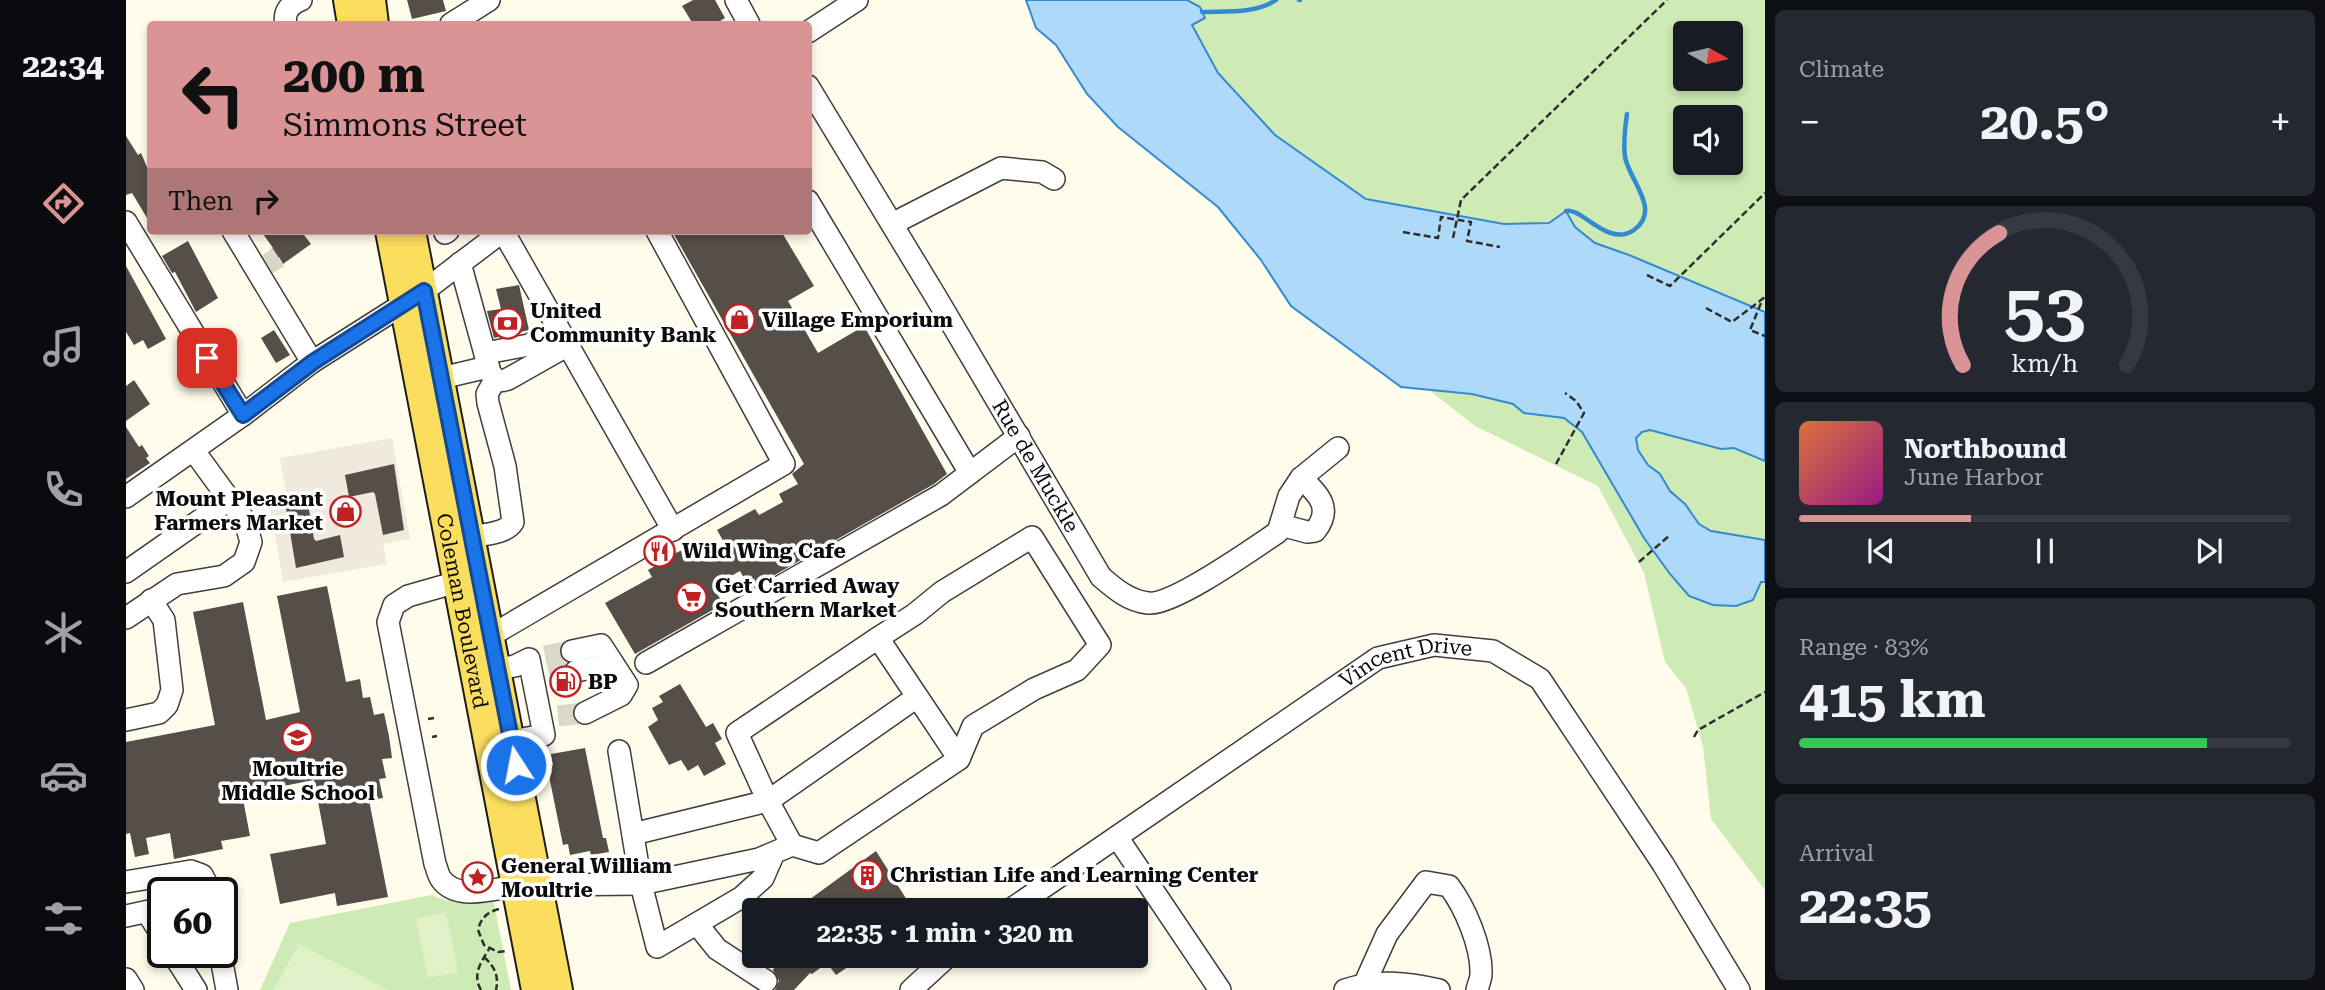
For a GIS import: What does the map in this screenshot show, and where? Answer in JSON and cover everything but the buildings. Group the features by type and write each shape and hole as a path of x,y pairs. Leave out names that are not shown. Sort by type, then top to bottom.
{"main road":[{"path":"347,0 350,21"},
{"path":"372,0 375,21"},
{"name":"Coleman Boulevard","path":"391,235 441,379 491,636 511,741 535,990"},
{"name":"Coleman Boulevard","path":"412,235 414,297 457,582 483,722 527,886 559,990"}],"street":[{"path":"286,21 288,8 301,0"},
{"path":"456,21 489,0"},
{"path":"736,0 747,21"},
{"path":"812,29 857,0"},
{"name":"Rue de Muckle","path":"812,93 1101,577 1122,594 1150,604 1181,593 1278,532 1281,525"},
{"path":"892,224 1001,168 1042,172 1054,178"},
{"path":"812,208 970,473"},
{"path":"126,222 243,415"},
{"path":"235,235 313,362"},
{"path":"253,235 264,254"},
{"path":"126,497 194,451 313,362 414,297 497,235"},
{"path":"505,235 673,530"},
{"path":"491,636 784,464 659,235"},
{"path":"460,262 489,367 488,403 505,467 513,522 503,530 471,537"},
{"path":"275,300 279,279 276,273"},
{"path":"441,379 489,367 529,345 563,337"},
{"path":"489,367 501,382 563,337"},
{"path":"646,663 941,495 1019,436"},
{"path":"1301,478 1316,492 1324,507 1323,522 1315,531 1307,532 1281,525 1289,496 1301,478 1338,448"},
{"path":"126,618 177,584 224,576 244,562 251,542 245,522 194,451"},
{"path":"126,572 229,500"},
{"path":"457,582 408,596 394,605 388,622 435,864 442,881 465,892 527,886 641,884 758,859 783,849 819,853 959,759 973,726 1034,689 1077,670 1100,645 1032,537 942,592 915,614 737,733 768,801 783,849"},
{"path":"126,720 159,713 167,705 172,690 164,620 151,600"},
{"path":"878,638 959,759"},
{"path":"574,661 601,645 627,685 621,695 584,707"},
{"name":"Vincent Drive","path":"1028,898 1378,658 1434,645 1493,651 1540,679 1663,864 1739,990"},
{"path":"497,669 515,666 539,667 548,713 544,735 511,741"},
{"path":"633,834 768,801 917,697"},
{"path":"620,751 641,884 657,947 743,897 763,878 783,849"},
{"path":"1117,837 1220,990"},
{"path":"156,877 191,871 203,877"},
{"path":"126,882 147,878"},
{"path":"1355,986 1387,934 1426,882 1449,886 1461,902 1477,950 1481,974 1477,990"},
{"path":"697,924 717,949 766,981"},
{"path":"182,968 196,990"},
{"path":"223,968 227,990"},
{"path":"911,990 935,968"},
{"path":"126,979 134,990"},
{"path":"1355,986 1411,983 1439,990"}],"path":[{"path":"1453,238 1461,200 1667,0"},
{"path":"1647,275 1670,286 1765,193"},
{"path":"1403,232 1438,238 1441,217 1471,222 1467,241 1500,247"},
{"path":"1706,308 1732,323 1763,299"},
{"path":"1763,299 1750,330 1765,336"},
{"path":"1556,464 1584,413 1576,401 1564,393"},
{"path":"1639,562 1670,534"},
{"path":"1694,737 1698,730 1765,692"},
{"path":"428,719 434,718"},
{"path":"432,737 437,736"},
{"path":"499,909 490,912 480,923 478,930 489,949 508,951"},
{"path":"481,990 477,971 489,949"},
{"path":"484,957 495,969 498,982 496,990"}],"green space":[{"path":"1187,0 1765,0 1765,312 1595,243 1575,227 1569,213 1549,223 1504,224 1367,199 1275,135 1218,73 1191,24"},
{"path":"1429,390 1472,394 1513,404 1524,413 1563,418 1582,432 1644,538 1689,596 1765,582 1765,890 1711,819 1703,747 1686,688 1665,662 1644,573 1598,486 1475,426"},
{"path":"1650,430 1721,449 1734,448 1765,461 1765,540 1711,531 1699,524 1638,450 1636,438 1642,431"},
{"path":"431,895 448,901 448,895 493,898 511,990 260,990 290,923"},
{"path":"446,912 458,972 428,978 416,918"},
{"path":"299,944 388,990 273,990"}],"shaded area":[{"path":"392,438 410,539 383,544 387,564 283,582 269,501 287,497 280,458"}],"water":[{"path":"1026,0 1187,0 1200,7 1205,18 1192,25 1218,73 1275,135 1366,199 1504,224 1549,223 1566,211 1575,227 1595,243 1765,312 1765,461 1734,448 1721,449 1650,430 1642,432 1636,438 1638,450 1648,465 1660,474 1670,491 1685,504 1699,524 1711,531 1765,540 1765,582 1761,582 1753,600 1736,606 1713,605 1689,596 1644,538 1582,432 1564,418 1524,413 1513,404 1472,394 1401,387 1291,306 1261,260 1218,207 1118,127 1087,94 1056,45 1036,28"}],"waterway":[{"path":"1202,12 1250,10 1276,0"},
{"path":"1566,211 1572,211 1615,234 1634,230 1642,222 1645,204 1625,157 1627,114"}],"tunnel":[{"path":"264,254 276,273"},
{"path":"545,656 572,651"},
{"path":"549,675 576,671"},
{"path":"558,716 585,713"}],"place":[{"name":"Village Emporium","path":"739,320"},
{"name":"United Community Bank","path":"507,323"},
{"name":"Mount Pleasant Farmers Market","path":"346,511"},
{"name":"Wild Wing Cafe","path":"659,551"},
{"name":"Get Carried Away Southern Market","path":"692,598"},
{"name":"BP","path":"565,682"},
{"name":"Moultrie Middle School","path":"298,737"},
{"name":"Christian Life and Learning Center","path":"867,875"},
{"name":"General William Moultrie","path":"478,878"}],"route":[{"path":"207,358 243,415 313,362 424,291 516,765"}]}
